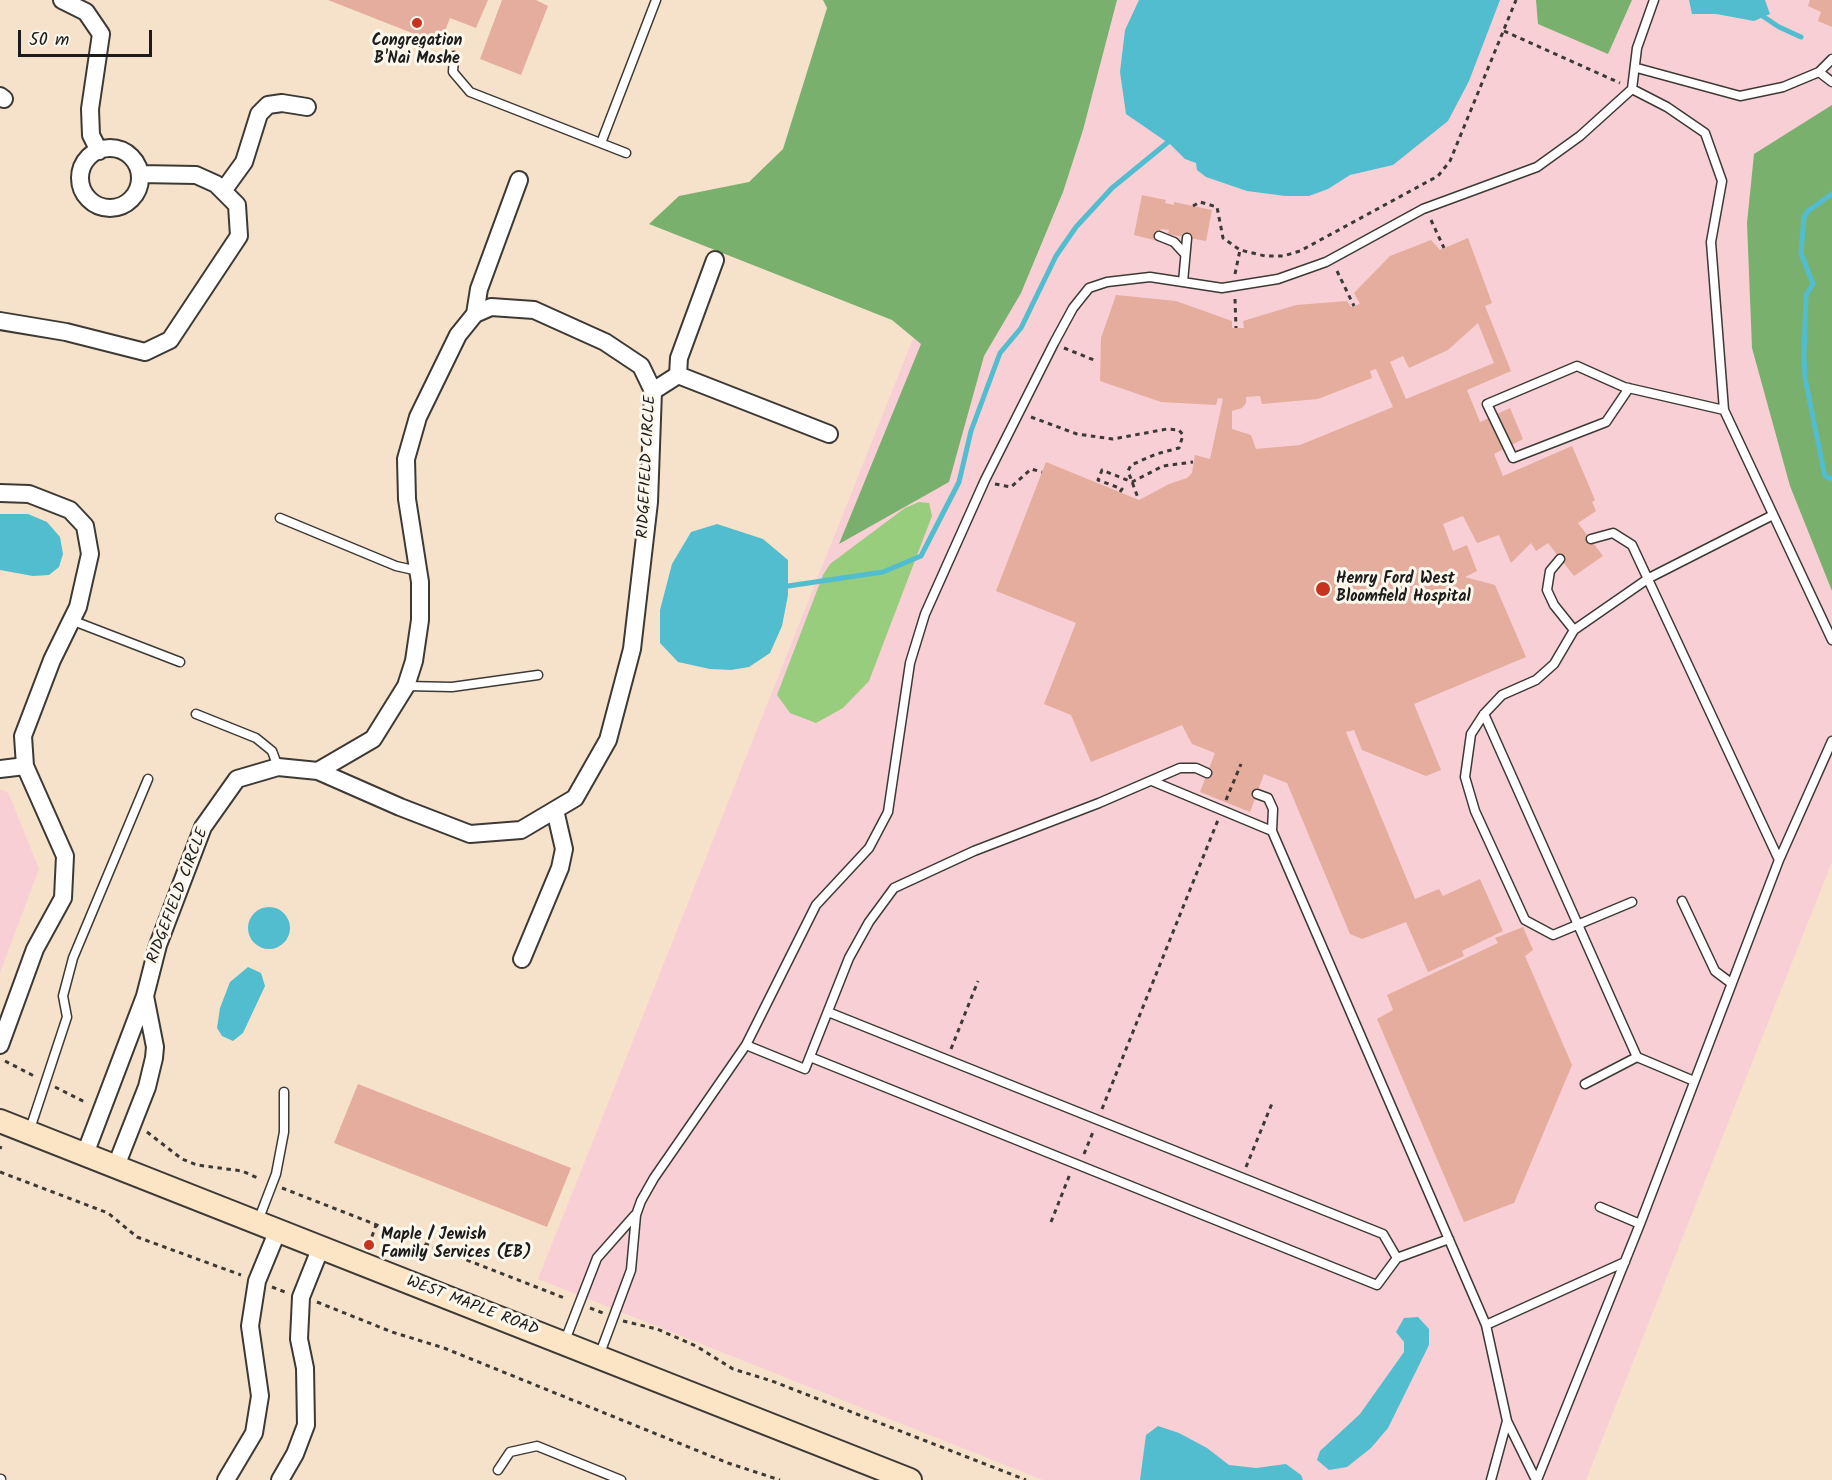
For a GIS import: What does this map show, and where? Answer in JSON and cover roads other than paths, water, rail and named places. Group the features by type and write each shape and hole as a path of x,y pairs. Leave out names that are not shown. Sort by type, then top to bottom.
{"main road":[{"name":"WEST MAPLE ROAD","path":"0,1121 910,1480"}],"street":[{"path":"62,0 86,12 101,34 90,109 91,135 99,151"},
{"path":"223,191 244,162 258,114 268,105 282,103 307,107"},
{"path":"115,149 133,158 140,174 140,186 129,203 110,209 91,202 81,185 80,176 88,158 99,151 115,149"},
{"path":"0,321 66,332 145,352 170,340 239,236 237,205 216,184 196,175 140,174"},
{"path":"318,771 373,739 406,686 414,661 420,620 419,571 407,499 406,459 418,417 458,335 475,314 478,289 519,180"},
{"path":"678,375 678,358 715,260"},
{"name":"RIDGEFIELD CIRCLE","path":"85,1154 145,996 158,945 203,826 237,779 278,767 318,771 470,834 521,830 575,798 608,740 632,649 649,502 653,392 641,366 604,342 534,310 491,307 475,314"},
{"path":"653,392 678,375"},
{"path":"678,375 829,434"},
{"path":"0,493 28,495 70,510 85,526 90,554 78,607 52,660 23,736 25,766 65,856 63,898 35,949 0,1045"},
{"path":"0,769 25,766"},
{"path":"522,959 560,868 564,849 555,810"},
{"name":"RIDGEFIELD CIRCLE","path":"116,1166 147,1088 154,1058 155,1047 145,996"},
{"path":"226,1480 254,1433 260,1396 250,1326 268,1226"},
{"path":"280,1480 295,1454 306,1425 307,1388 299,1339 301,1297 321,1247"}],"lane":[{"path":"601,143 656,0"},
{"path":"564,1343 597,1258 636,1215 654,1178 746,1045 816,905 869,848 888,812 910,663 925,614 985,480 1054,342 1073,308 1089,288 1107,282 1150,277 1228,287 1278,279 1332,259 1426,208 1537,167 1580,136 1632,89 1637,48 1654,0"},
{"path":"454,56 453,72 470,92 626,153"},
{"path":"1636,68 1740,96 1783,87 1819,72 1832,59"},
{"path":"1819,72 1832,82"},
{"path":"1632,89 1667,107 1705,133 1722,181 1711,242 1724,410 1832,640"},
{"path":"1164,235 1185,254"},
{"path":"1183,282 1187,237"},
{"path":"1629,388 1606,422 1513,458 1487,404 1577,366 1629,388 1724,410"},
{"path":"1632,902 1553,935 1525,920 1475,811 1465,777 1466,756 1471,734 1484,714 1502,696 1536,680 1554,664 1574,630 1649,578 1773,515"},
{"path":"280,518 396,566 419,571"},
{"path":"1591,539 1613,533 1632,545 1779,860"},
{"path":"1560,559 1550,571 1547,590 1554,605 1574,630"},
{"path":"71,620 180,662"},
{"path":"406,686 452,687 538,675"},
{"path":"196,714 256,738 272,751 278,767"},
{"path":"1484,714 1638,1057 1694,1081"},
{"path":"1537,1480 1640,1224 1779,860 1832,741"},
{"path":"746,1045 805,1070 849,958 869,922 894,888 974,851 1099,803 1180,768 1196,768 1207,773"},
{"path":"29,1132 67,1017 63,996 73,958 148,779"},
{"path":"1152,781 1272,831"},
{"path":"1257,794 1268,798 1273,809 1272,831 1290,868 1486,1325 1507,1421 1537,1480"},
{"path":"1682,901 1715,971 1731,983"},
{"path":"828,1012 1383,1234 1397,1258"},
{"path":"810,1057 1377,1285 1397,1258 1449,1239"},
{"path":"1585,1084 1638,1057"},
{"path":"268,1226 272,1184 284,1132 284,1092"},
{"path":"1600,1207 1640,1224"},
{"path":"599,1356 631,1270 636,1215"},
{"path":"1486,1325 1625,1262"},
{"path":"1491,1480 1507,1421"},
{"path":"498,1470 510,1452 537,1446 621,1480"}],"water":[{"path":"1139,0 1500,0 1469,81 1448,121 1393,165 1350,175 1328,189 1309,196 1285,196 1247,191 1206,177 1197,170 1196,163 1185,159 1171,145 1126,114 1120,72 1125,30"},
{"path":"1689,0 1765,0 1770,14 1754,21 1716,14 1692,14"},
{"path":"0,514 28,514 47,522 60,537 63,554 59,567 49,575 33,576 0,570"},
{"path":"717,524 763,539 788,560 788,595 782,626 770,653 749,667 731,670 710,669 678,662 660,643 660,610 672,564 691,532"},
{"path":"269,907 284,913 290,928 284,943 269,949 254,943 248,928 254,913"},
{"path":"248,967 261,973 265,986 243,1033 233,1041 222,1036 217,1028 220,1008 230,982"},
{"path":"1418,1317 1429,1329 1429,1345 1388,1428 1371,1448 1347,1467 1329,1470 1317,1460 1320,1451 1360,1414 1404,1352 1404,1342 1396,1332 1404,1318"},
{"path":"1158,1426 1179,1433 1207,1448 1229,1465 1256,1468 1286,1464 1301,1475 1303,1480 1140,1480 1146,1435"}],"waterway":[{"path":"1758,13 1779,27 1801,37"},
{"path":"788,586 883,572 921,556 959,482 971,431 1000,353 1021,328 1056,256 1076,227 1112,188 1167,143"},
{"path":"1832,194 1808,211 1804,217 1801,253 1813,284 1806,295 1805,378 1825,476 1832,479"}],"place":[{"name":"Congregation B'Nai Moshe","path":"417,23"},
{"name":"Henry Ford West Bloomfield Hospital","path":"1323,589"},
{"name":"Maple / Jewish Family Services (EB)","path":"369,1245"}]}
